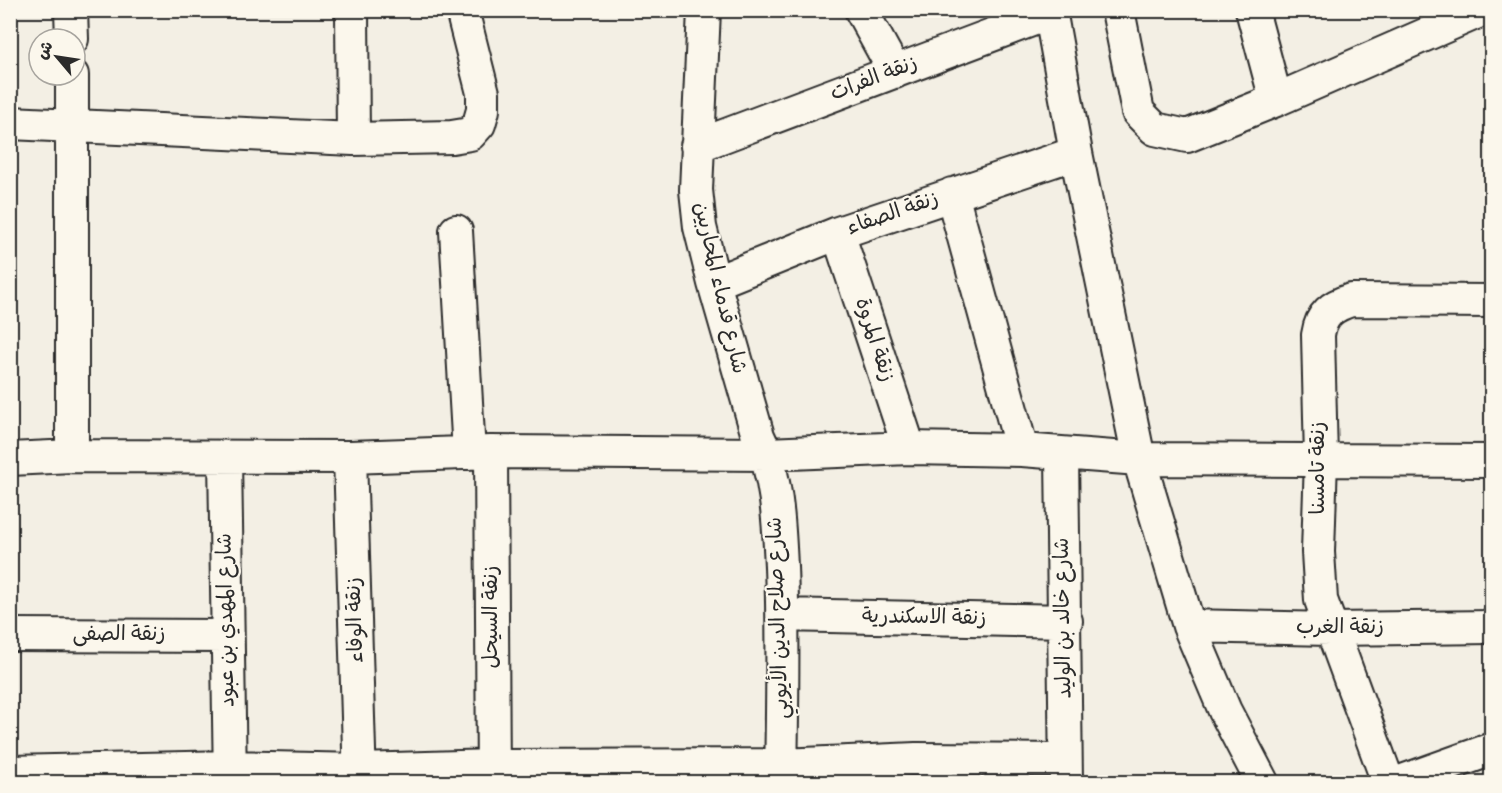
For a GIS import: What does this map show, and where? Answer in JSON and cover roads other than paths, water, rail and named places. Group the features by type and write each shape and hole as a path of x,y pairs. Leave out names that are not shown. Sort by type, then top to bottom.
{"street":[{"path":"71,10 72,27"},
{"path":"352,10 353,139"},
{"path":"10,123 353,139 452,137 470,134 479,124 483,110 483,93 462,10"},
{"name":"شارع قدماء المحاربين","path":"704,10 696,190 700,227 743,388 758,436 767,454"},
{"path":"861,10 895,72"},
{"path":"1118,10 1138,112 1155,129 1187,136 1276,100 1482,10"},
{"path":"1254,11 1276,100"},
{"path":"1050,12 1076,153 1139,459 1190,626 1225,711 1262,783"},
{"name":"زنقة الفرات","path":"697,146 1050,12"},
{"path":"72,87 72,456"},
{"name":"زنقة الصفاء","path":"714,283 838,233 1076,153"},
{"path":"952,194 1022,450"},
{"name":"زنقة السيحل","path":"456,231 480,452 493,774"},
{"name":"زنقة المروة","path":"838,233 909,448"},
{"name":"زنقة تامسنا","path":"1388,783 1321,600 1318,552 1321,459 1318,335 1320,323 1331,309 1352,300 1491,301"},
{"path":"10,459 72,456 350,457 480,452 767,454 909,448 1022,450 1139,459 1491,461"},
{"name":"شارع خالد بن الوليد","path":"1062,453 1066,771"},
{"name":"شارع صلاح الدين الأيوبي","path":"767,454 779,532 783,615 782,774"},
{"name":"زنقة الوفاء","path":"350,457 360,776"},
{"name":"شارع المهدي بن عبود","path":"225,458 230,775"},
{"name":"زنقة الاسكندرية","path":"783,615 1065,621"},
{"name":"زنقة الغرب","path":"1190,626 1330,629 1491,627"},
{"name":"زنقة الصفى","path":"10,635 227,636"},
{"path":"1400,783 1443,776 1491,749"},
{"path":"10,772 59,776 360,776 1066,771"}]}
